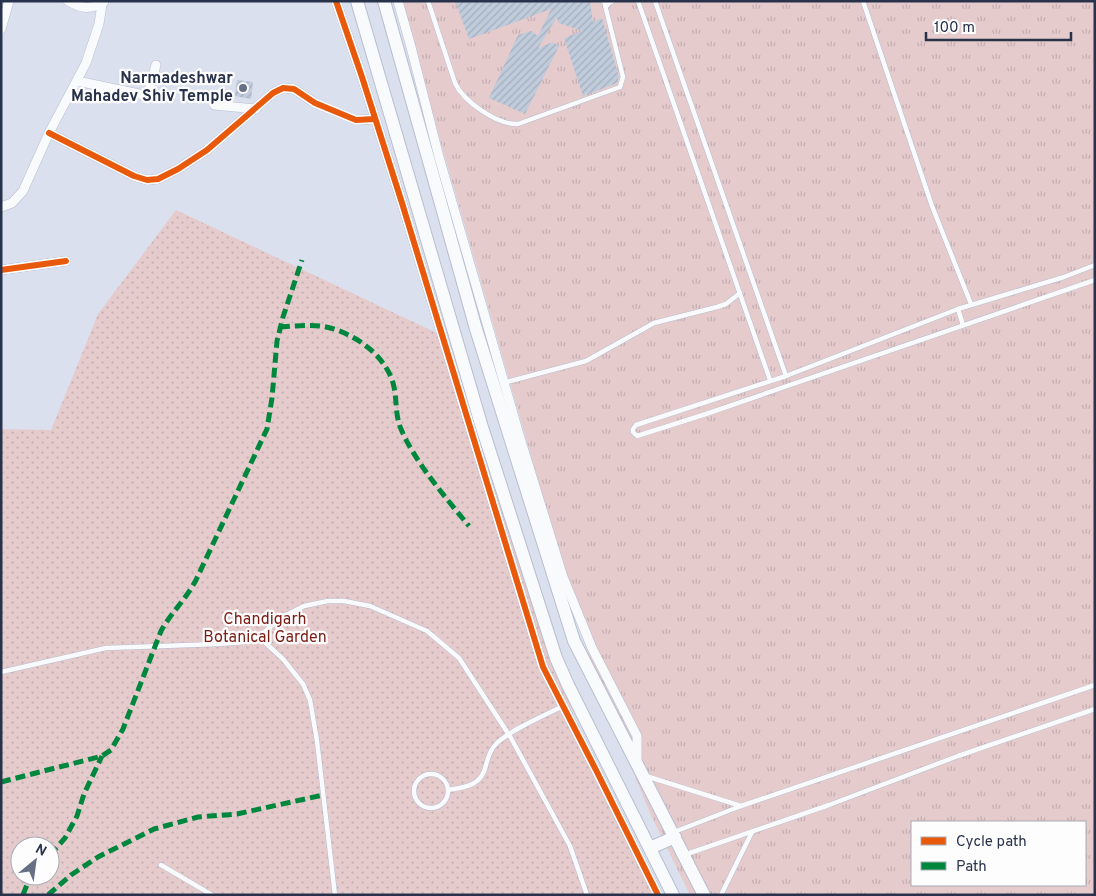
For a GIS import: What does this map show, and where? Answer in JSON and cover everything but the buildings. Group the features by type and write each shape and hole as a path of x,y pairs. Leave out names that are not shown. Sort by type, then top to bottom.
{"main road":[{"path":"357,1 481,424 556,658 673,895"},
{"path":"384,1 476,329 499,384 574,641 704,895"},
{"path":"650,848 674,835"}],"street":[{"path":"1,29 9,1"},
{"path":"68,1 85,9 94,8 104,2"},
{"path":"336,1 375,119 543,667 658,895"},
{"path":"398,1 499,384"},
{"path":"1,207 12,203 23,192 48,133 86,63 104,2"},
{"path":"77,81 144,95 149,90 156,65"},
{"path":"48,133 134,176 147,180 158,179 178,169 207,150 273,94 283,88 294,90 314,103 356,120 375,119"},
{"path":"214,105 256,109"},
{"path":"1,270 66,261"}],"lane":[{"path":"428,1 455,83 461,94 496,119 512,124 518,124 620,87 623,77 604,1"},
{"path":"606,7 613,1"},
{"path":"638,1 770,380"},
{"path":"655,1 786,376"},
{"path":"863,1 932,206 971,304"},
{"path":"1095,265 1064,277 971,304 786,376 636,425 632,432 637,436 706,414 1095,280"},
{"path":"499,384 586,361 654,323 726,304 740,293"},
{"path":"958,309 963,324"},
{"path":"1,672 106,648 245,642 258,637 280,618 304,606 328,601 344,601 370,606 427,631 459,658 509,734 570,846 587,895"},
{"path":"258,637 283,659 303,684 310,700 317,741 335,895"},
{"path":"674,835 742,806 1095,685"},
{"path":"448,790 470,787 476,783 482,777 491,750 496,743 509,734 563,706"},
{"path":"684,856 829,805 958,756 1095,709"},
{"path":"430,774 435,774 444,780 448,790 445,802 435,808 424,807 415,798 414,792 416,782 430,774"},
{"path":"643,775 742,806"},
{"path":"721,895 752,832"},
{"path":"161,865 212,895"}],"green space":[{"path":"400,1 1095,1 1095,895 690,895 650,813 596,681"},
{"name":"Chandigarh Botanical Garden","path":"176,210 441,335 584,746 658,895 1,895 1,429 51,430 98,314"}],"marked path":[{"path":"1,782 102,756 111,750 123,729 161,631 196,580 267,429 277,341 302,260"},
{"path":"280,327 315,326 337,330 359,341 377,356 391,376 399,424 414,454 431,479 469,526"},
{"path":"60,844 77,816 84,794 102,756"},
{"path":"48,895 71,875 98,857 154,829 198,817 237,814 323,795"},
{"path":"23,895 26,886"}],"cycle path":[{"path":"336,1 402,203 543,667 658,895"},
{"path":"49,133 134,176 147,180 158,179 178,169 207,150 273,93 283,88 294,89 315,103 356,120 375,119"},
{"path":"1,270 66,261"}],"place":[{"name":"Narmadeshwar Mahadev Shiv Temple","path":"243,88"}]}
